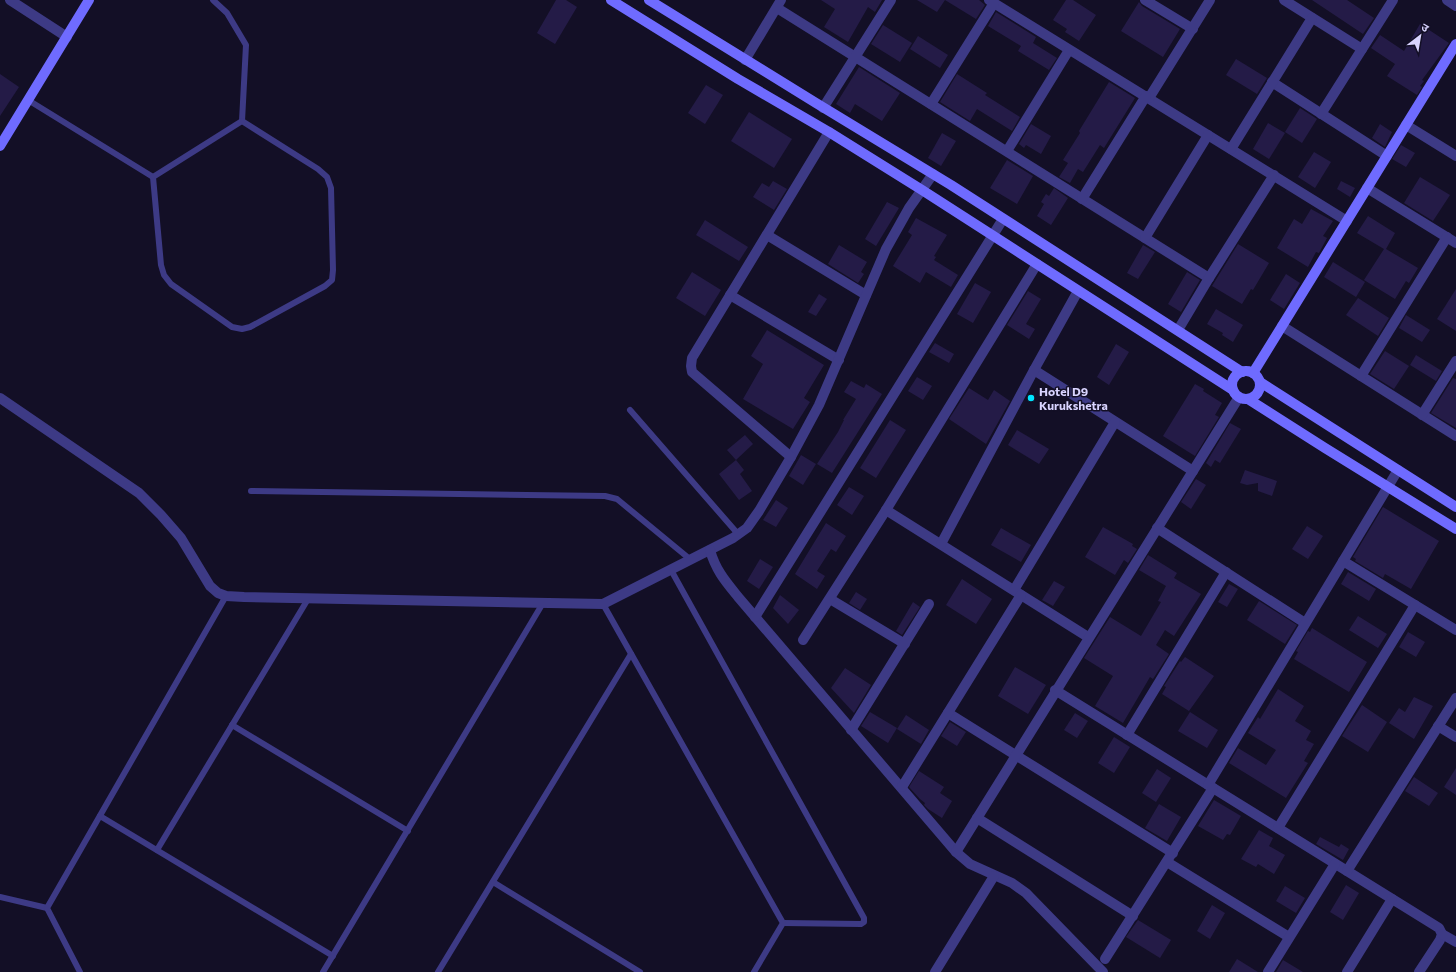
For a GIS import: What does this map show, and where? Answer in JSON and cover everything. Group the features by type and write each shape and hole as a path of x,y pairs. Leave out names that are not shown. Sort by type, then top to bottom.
{"main road":[{"path":"0,146 89,0"},
{"path":"611,0 738,79 829,132 922,190 1240,395 1456,529"},
{"path":"649,0 933,174 1242,372"},
{"path":"1253,373 1406,125 1452,58 1456,44"},
{"path":"1240,395 1232,383 1234,379 1242,372 1253,373 1260,382 1398,470 1455,503"},
{"path":"1240,395 1254,396 1258,392 1260,382"}],"street":[{"path":"10,0 67,37"},
{"path":"823,108 891,0"},
{"path":"1145,0 1193,29"},
{"path":"1082,198 1193,29 1210,0"},
{"path":"1284,0 1362,50"},
{"path":"1322,114 1394,0"},
{"path":"1447,0 1456,6"},
{"path":"931,104 992,2 1347,220"},
{"path":"745,60 779,4 855,57 1209,278"},
{"path":"1231,149 1312,18"},
{"path":"1006,151 1069,50"},
{"path":"1272,82 1387,156"},
{"path":"1406,125 1456,156"},
{"path":"792,457 692,372 691,366 692,358 829,132"},
{"path":"1145,238 1208,135"},
{"path":"0,398 139,493 181,538 210,586 218,593 226,596 308,599 603,604 733,538 746,528 760,511 792,457 819,405 886,249 909,208 933,174"},
{"path":"1178,330 1274,175"},
{"path":"1361,376 1452,240 1367,188"},
{"path":"755,616 1003,219"},
{"path":"767,234 866,295"},
{"path":"803,640 886,510 1037,264"},
{"path":"941,544 1078,291"},
{"path":"730,295 839,360"},
{"path":"1282,326 1456,436"},
{"path":"1422,415 1456,361"},
{"path":"1034,370 1193,470"},
{"path":"956,852 1088,637 1240,395"},
{"path":"902,787 948,714 1115,422"},
{"path":"1105,959 1173,853 1306,623 1398,470"},
{"path":"886,510 1088,637"},
{"path":"1157,528 1306,623"},
{"path":"710,550 714,564 719,573 956,852 970,864 1012,884 1026,893 1103,972"},
{"path":"1343,561 1456,630"},
{"path":"1127,734 1226,572"},
{"path":"830,599 905,644"},
{"path":"852,730 929,604"},
{"path":"1278,828 1415,605"},
{"path":"1056,690 1439,928 1442,934 1456,942"},
{"path":"1347,871 1456,698"},
{"path":"948,714 1173,853"},
{"path":"1438,726 1456,737"},
{"path":"977,818 1133,916"},
{"path":"1167,862 1289,937"},
{"path":"1268,972 1335,864"},
{"path":"935,972 994,876"},
{"path":"1348,972 1392,899"},
{"path":"1419,972 1440,940 1442,934"}],"lane":[{"path":"213,0 227,13 246,45 242,122"},
{"path":"28,100 153,177"},
{"path":"153,177 161,265 164,275 171,284 232,327 242,329 250,327 325,286 332,280 333,270 331,188 327,177 318,169 242,122"},
{"path":"153,177 242,122"},
{"path":"630,410 738,534"},
{"path":"252,491 605,496 617,499 691,560"},
{"path":"671,570 864,918 864,922 861,924 783,923"},
{"path":"46,908 226,596"},
{"path":"157,850 308,599"},
{"path":"324,972 543,603"},
{"path":"603,604 783,923"},
{"path":"438,972 631,654"},
{"path":"232,725 408,831"},
{"path":"100,816 333,956"},
{"path":"493,882 640,972"},
{"path":"0,897 46,908 80,972"},
{"path":"754,972 783,923"}],"building":[{"path":"556,0 566,0 577,7 555,44 537,33"},
{"path":"821,0 882,0 875,12 868,7 848,42 824,27 835,9"},
{"path":"917,0 945,0 937,12"},
{"path":"945,0 979,0 985,5 976,19"},
{"path":"1066,0 1073,0 1096,15 1079,41 1065,32 1067,29 1053,20"},
{"path":"1312,0 1347,0 1374,18 1363,34"},
{"path":"1139,2 1142,6 1180,29 1163,57 1121,31"},
{"path":"996,12 1036,37 1033,43 1057,58 1049,70 1018,51 1021,46 988,26"},
{"path":"1420,24 1449,43 1422,80 1424,81 1420,86 1422,87 1417,95 1387,76 1395,64 1371,48 1380,35 1404,51"},
{"path":"883,25 912,43 900,62 871,44"},
{"path":"918,36 948,55 940,68 910,49"},
{"path":"1236,59 1267,78 1257,94 1226,75"},
{"path":"859,67 900,93 882,121 855,104 850,113 836,104"},
{"path":"0,74 19,87 0,116"},
{"path":"957,74 987,93 985,95 1020,117 1012,131 977,109 970,121 940,102"},
{"path":"1109,82 1135,98 1104,148 1100,145 1083,172 1078,169 1070,183 1059,177 1068,163 1063,160"},
{"path":"706,85 723,95 705,124 688,113"},
{"path":"1300,108 1317,119 1302,143 1285,132"},
{"path":"749,112 792,139 774,168 731,141"},
{"path":"1268,123 1285,133 1269,159 1253,149"},
{"path":"1031,124 1051,136 1041,154 1026,145 1024,148 1019,144"},
{"path":"1380,124 1392,132 1385,147 1372,138"},
{"path":"942,133 956,141 941,166 928,158"},
{"path":"1401,145 1415,153 1406,167 1392,159"},
{"path":"1314,152 1331,162 1315,188 1298,177"},
{"path":"1007,160 1033,176 1017,204 990,188"},
{"path":"1420,177 1450,195 1433,221 1404,203"},
{"path":"773,181 787,189 774,210 753,197 762,183 769,187"},
{"path":"1341,181 1355,188 1350,197 1337,189"},
{"path":"1054,188 1068,198 1051,225 1037,216 1044,204 1041,202 1046,194 1049,196"},
{"path":"887,202 899,208 876,246 865,239"},
{"path":"1311,209 1333,221 1323,236 1327,238 1319,253 1316,252 1308,267 1277,248 1294,219 1302,224"},
{"path":"1368,216 1395,233 1386,249 1418,268 1409,283 1406,281 1395,299 1364,280 1384,249 1357,233"},
{"path":"916,218 947,235 934,256 936,257 934,260 958,275 951,287 926,272 920,283 893,266 912,235 908,232"},
{"path":"705,220 748,247 739,261 696,235"},
{"path":"1238,244 1269,263 1253,290 1251,289 1242,304 1212,286"},
{"path":"839,245 867,262 861,272 864,274 858,283 828,264"},
{"path":"1143,245 1155,252 1138,279 1127,273"},
{"path":"1333,262 1365,282 1356,297 1324,277"},
{"path":"692,272 721,290 705,316 676,298"},
{"path":"1187,272 1200,280 1181,312 1168,304"},
{"path":"1286,274 1300,283 1284,309 1270,300"},
{"path":"975,283 991,292 973,323 957,314"},
{"path":"1456,289 1456,331 1437,319"},
{"path":"1028,291 1041,299 1026,324 1035,329 1029,339 1007,325"},
{"path":"819,294 827,299 816,316 808,312"},
{"path":"1358,298 1389,318 1378,336 1346,315"},
{"path":"1216,309 1243,325 1233,342 1222,335 1223,333 1207,324"},
{"path":"1406,315 1430,330 1422,342 1399,328"},
{"path":"767,330 824,365 804,398 810,402 793,429 743,399 763,364 751,356"},
{"path":"935,343 954,354 949,363 929,352"},
{"path":"1116,344 1129,352 1109,385 1097,377"},
{"path":"1385,351 1409,366 1394,389 1370,374"},
{"path":"1416,355 1442,371 1436,381 1410,365"},
{"path":"917,377 932,386 923,400 908,391"},
{"path":"1453,378 1456,379 1456,428 1431,413"},
{"path":"851,381 864,388 866,384 882,394 832,473 817,464 838,432 843,420 856,399 844,392"},
{"path":"1195,384 1222,403 1215,415 1219,417 1195,456 1163,436"},
{"path":"969,388 988,400 994,390 1010,401 986,444 949,419"},
{"path":"890,420 906,430 876,478 860,468"},
{"path":"1230,423 1241,429 1220,463 1215,460 1211,467 1206,463"},
{"path":"1017,430 1049,449 1039,464 1008,445"},
{"path":"745,435 753,444 736,460 727,450"},
{"path":"801,455 816,464 803,485 789,476"},
{"path":"736,460 744,470 740,474 752,491 739,500 719,474"},
{"path":"1245,470 1277,481 1272,496 1258,491 1258,483 1247,485 1240,483"},
{"path":"1196,479 1206,485 1191,509 1181,502"},
{"path":"849,487 864,496 852,515 837,505"},
{"path":"776,500 788,508 776,527 763,520"},
{"path":"1383,507 1439,541 1411,589 1385,574 1383,578 1355,561 1356,559 1353,557"},
{"path":"826,523 846,536 836,552 831,549 817,571 825,576 817,589 795,574"},
{"path":"1307,526 1323,536 1308,559 1292,549"},
{"path":"1103,527 1133,544 1132,546 1137,549 1128,563 1124,560 1115,575 1085,557"},
{"path":"1001,528 1031,545 1021,562 991,545"},
{"path":"1148,555 1177,573 1174,578 1201,594 1174,636 1165,630 1156,645 1169,654 1153,679 1150,677 1123,723 1095,706 1113,676 1084,658 1110,617 1141,636 1161,602 1158,601 1166,586 1139,570"},
{"path":"760,559 773,567 759,589 747,581"},
{"path":"1348,572 1376,589 1369,601 1341,584"},
{"path":"962,579 992,599 976,624 946,605"},
{"path":"1054,581 1065,587 1053,606 1042,600"},
{"path":"1229,584 1238,589 1227,607 1218,602"},
{"path":"856,592 867,599 860,610 849,603"},
{"path":"780,595 799,610 788,624 773,608"},
{"path":"1259,601 1297,625 1285,644 1247,620"},
{"path":"913,602 920,607 902,635 896,631"},
{"path":"1358,616 1387,634 1378,648 1349,630"},
{"path":"1312,628 1367,662 1349,692 1294,659 1298,652 1296,651 1308,631 1310,632"},
{"path":"1408,632 1425,642 1416,657 1399,647"},
{"path":"1185,657 1214,676 1189,711 1162,694 1166,687 1164,686 1180,661 1181,662"},
{"path":"1015,667 1046,685 1028,714 998,696"},
{"path":"845,668 871,685 854,713 831,688"},
{"path":"1278,689 1304,706 1295,721 1311,731 1306,740 1314,744 1304,761 1308,763 1286,798 1229,763 1238,748 1266,765 1276,750 1248,733 1258,717 1260,719"},
{"path":"1414,697 1433,706 1414,739 1389,723 1399,708 1405,712"},
{"path":"1362,705 1387,722 1368,752 1342,736"},
{"path":"870,712 897,728 888,743 861,726"},
{"path":"1190,712 1218,730 1207,748 1178,731"},
{"path":"1075,713 1088,721 1077,738 1064,730"},
{"path":"906,715 929,730 921,744 897,729"},
{"path":"950,722 966,732 957,746 941,736"},
{"path":"1114,737 1130,747 1114,773 1098,763"},
{"path":"1456,768 1456,795 1444,787"},
{"path":"1157,769 1171,778 1156,802 1142,793"},
{"path":"919,771 944,787 940,793 952,801 942,818 928,809 924,805 925,803 909,787"},
{"path":"1414,777 1438,793 1429,806 1405,791"},
{"path":"1214,800 1241,816 1230,835 1227,834 1223,840 1198,826"},
{"path":"1159,804 1181,817 1167,841 1145,828"},
{"path":"1259,830 1273,838 1269,846 1285,855 1274,874 1258,864 1256,867 1241,859"},
{"path":"1320,837 1339,847 1341,844 1349,849 1343,860 1316,844"},
{"path":"1346,885 1359,893 1343,920 1330,912"},
{"path":"1285,886 1305,898 1296,913 1276,901"},
{"path":"1212,905 1225,913 1210,939 1197,931"},
{"path":"1138,920 1171,940 1160,958 1126,937"},
{"path":"1237,959 1258,972 1229,972"},
{"path":"1283,960 1303,972 1276,972"}],"place":[{"name":"Hotel D9 Kurukshetra","path":"1031,398"}]}
